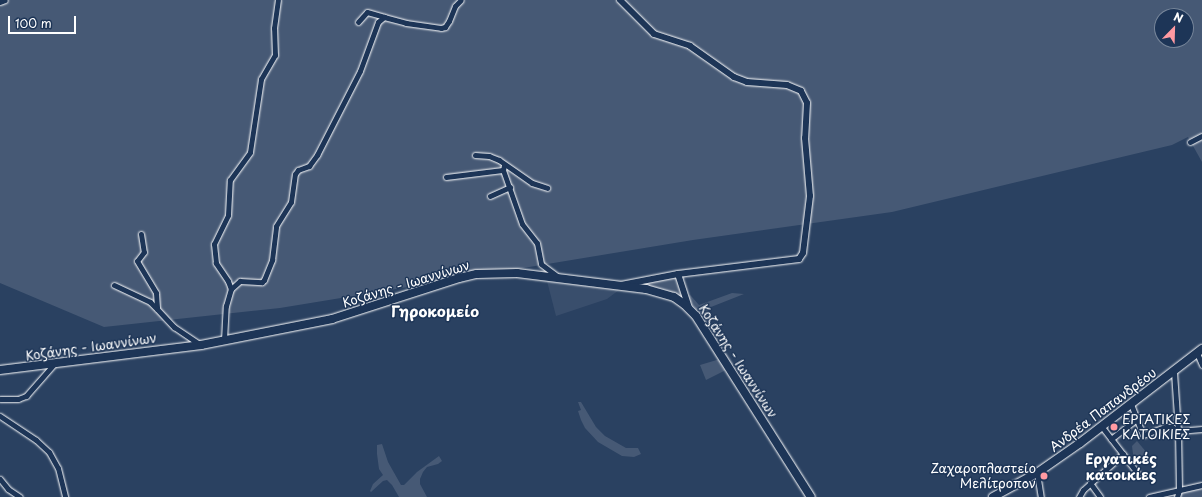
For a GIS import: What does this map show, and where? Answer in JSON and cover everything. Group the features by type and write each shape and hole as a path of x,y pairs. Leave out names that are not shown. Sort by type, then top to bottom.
{"main road":[{"name":"Κοζάνης - Ιωαννίνων","path":"0,370 201,345 332,319 468,276 506,272 646,289 666,294 689,308 708,334 811,497"},
{"name":"Ανδρέα Παπανδρέου","path":"993,497 1037,473 1102,427 1200,351"}],"street":[{"path":"0,2 5,0"},
{"path":"231,289 228,281 216,263 214,244 228,215 230,180 250,152 262,79 275,55 274,28 278,0"},
{"path":"358,22 366,12 406,23 441,28 445,27 455,6 461,0"},
{"path":"617,286 678,274 798,259 802,256 810,196 805,138 807,98 801,91 795,88 747,82 734,77 690,46 654,34 620,0"},
{"path":"224,340 226,306 231,289 240,281 262,282 264,280 272,260 276,226 291,202 295,174 298,170 310,166 317,155 360,71 378,22 384,17"},
{"path":"1190,142 1202,136"},
{"path":"475,155 490,156 499,160 504,168 522,224 537,243 541,264 562,279"},
{"path":"446,177 504,168 532,184 547,188"},
{"path":"490,196 510,187"},
{"path":"141,234 144,252 137,261 156,293 157,309"},
{"path":"678,274 689,308"},
{"path":"114,285 150,302 174,327 201,345"},
{"path":"1200,351 1202,365"},
{"path":"0,399 18,399 26,396 55,363"},
{"path":"1174,372 1178,431 1179,490 1177,497"},
{"path":"1131,404 1143,435 1165,427 1172,427 1178,431 1202,429"},
{"path":"0,416 36,440 49,452 58,468 65,497"},
{"path":"1111,439 1137,419"},
{"path":"1102,427 1138,474"},
{"path":"1079,497 1090,483 1123,454"},
{"path":"1037,473 1041,497"},
{"path":"0,479 8,489 20,497"},
{"path":"1090,483 1100,497"},
{"path":"1149,497 1202,485"}],"shaded area":[{"path":"0,0 1202,0 1202,162 1188,137 1172,145 892,212 693,240 280,308 104,327 0,283"},
{"path":"676,276 683,298 663,289 645,285 659,278"},
{"path":"547,281 619,290 607,299 556,316"},
{"path":"732,293 744,294 711,307 709,312 710,322 708,325 692,304 688,296 690,295 699,305"},
{"path":"720,359 726,370 706,380 700,365"},
{"path":"578,402 581,402 596,427 605,436 626,448 638,448 641,454 634,457 622,456 598,442 585,428 581,420 578,411 581,410"},
{"path":"1137,441 1147,453 1138,461 1133,454 1132,446"},
{"path":"382,444 388,462 401,485 404,485 417,472 439,456 442,461 438,464 427,467 420,479 420,484 427,497 399,497 392,485 387,480 383,481 371,492 370,491 373,484 383,475 379,469 377,454 377,445"},
{"path":"1202,487 1202,497 1179,497 1181,492"}],"place":[{"name":"ΕΡΓΑΤΙΚΕΣ ΚΑΤΟΙΚΙΕΣ","path":"1114,427"},
{"name":"Ζαχαροπλαστείο Μελίτροπον","path":"1044,476"}],"district":[{"name":"Γηροκομείο","path":"435,311"},
{"name":"Εργατικές κατοικίες","path":"1121,468"}]}
